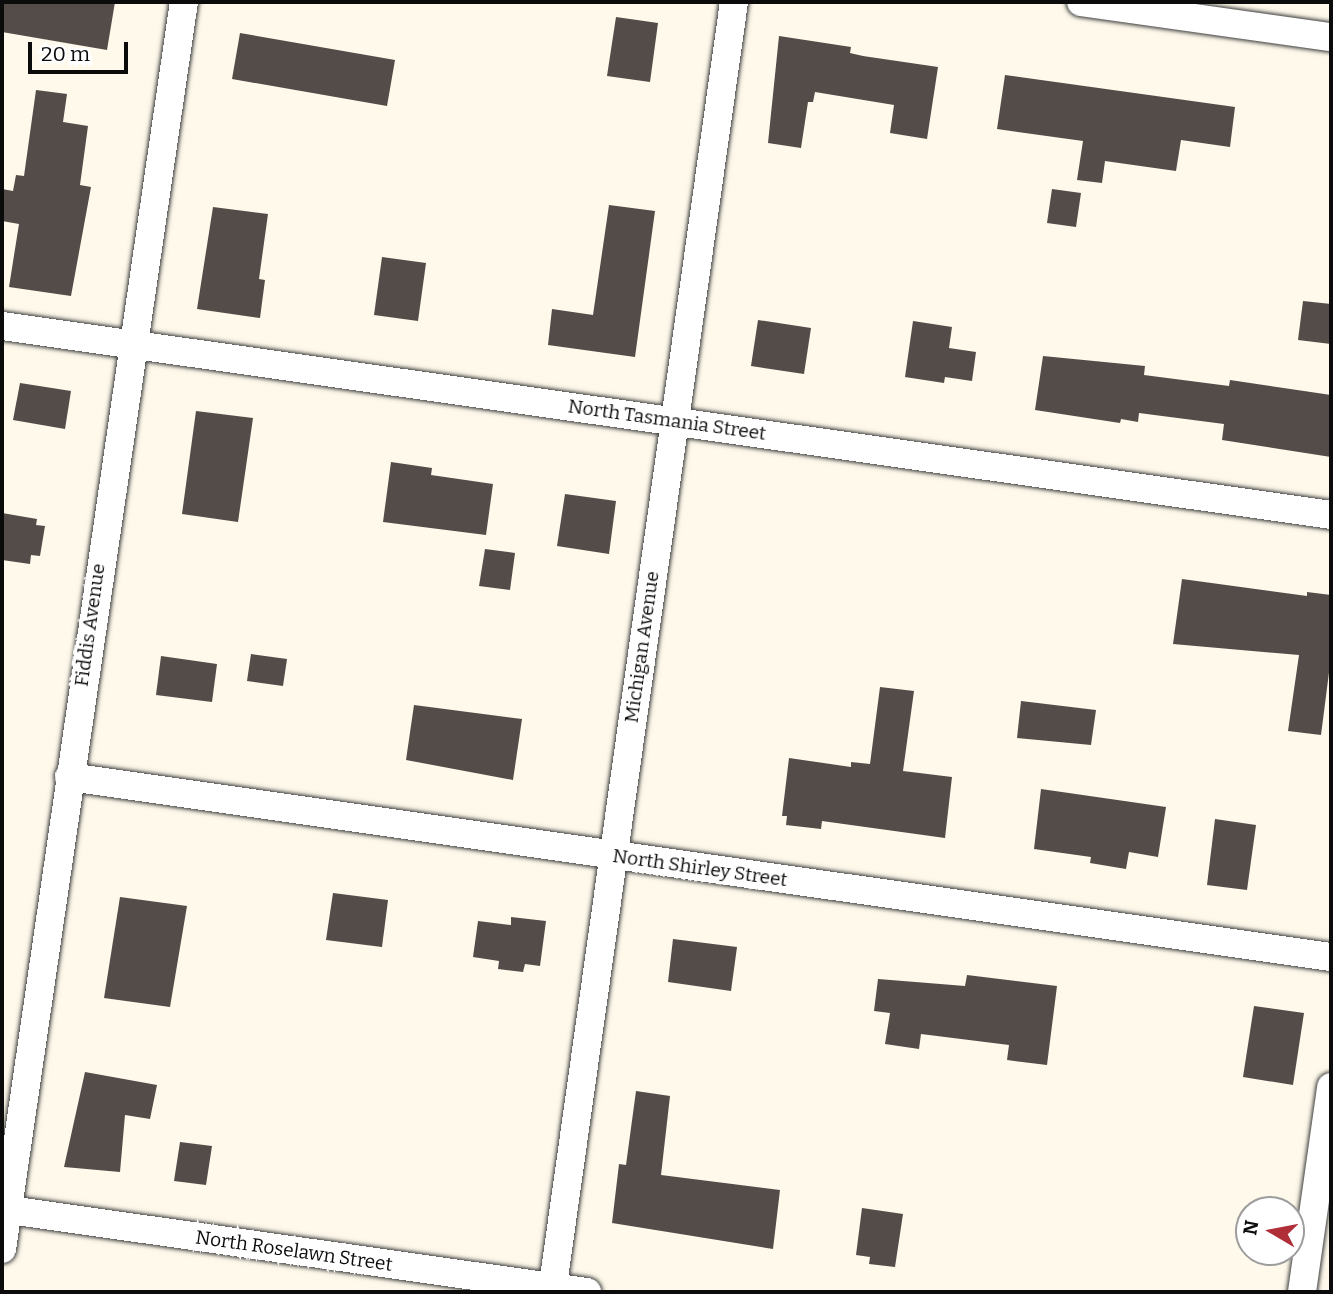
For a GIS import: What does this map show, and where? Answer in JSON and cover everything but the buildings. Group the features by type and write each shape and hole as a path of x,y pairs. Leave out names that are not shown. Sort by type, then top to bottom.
{"street":[{"name":"Fiddis Avenue","path":"2,1249 4,1210 130,344 184,2"},
{"name":"Michigan Avenue","path":"552,1290 734,2"},
{"path":"1081,2 1331,37"},
{"name":"North Tasmania Street","path":"2,326 1331,515"},
{"name":"North Shirley Street","path":"69,777 1331,957"},
{"path":"1302,1292 1331,1087"},
{"name":"North Roselawn Street","path":"4,1210 552,1290 587,1292"}]}
